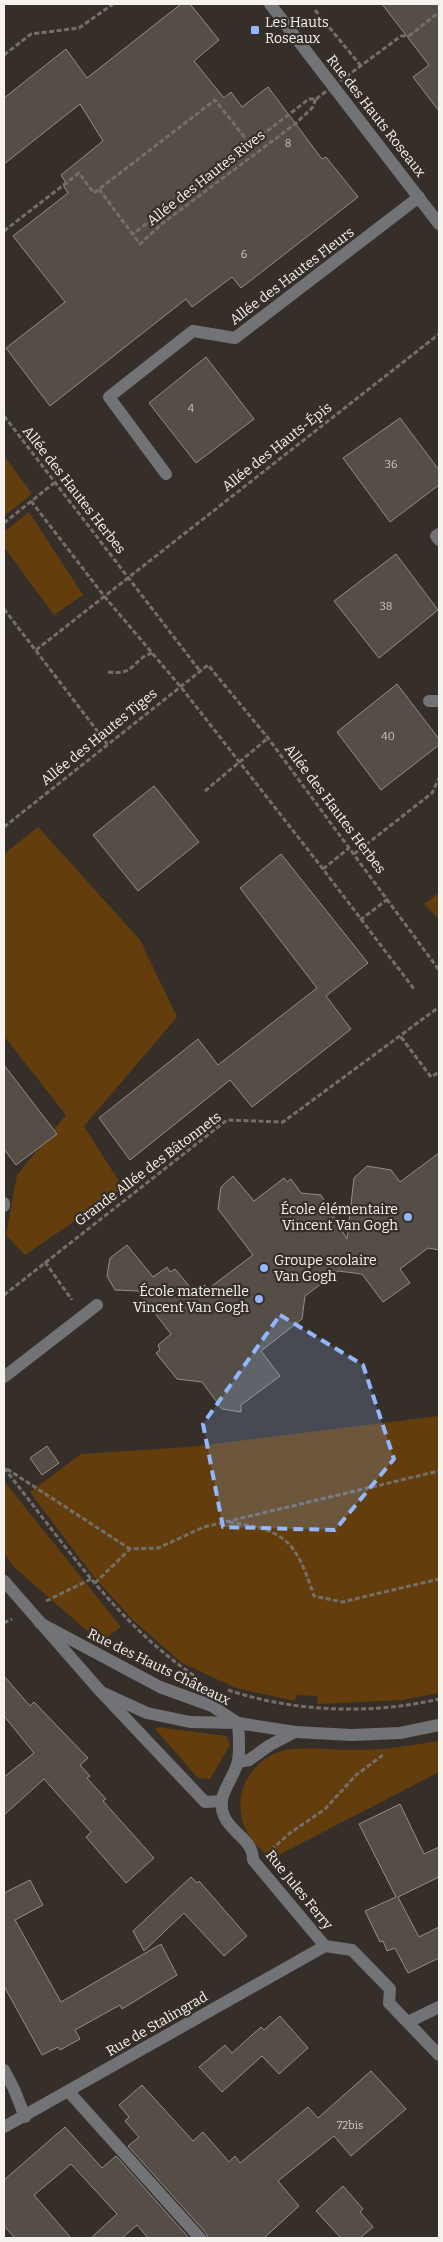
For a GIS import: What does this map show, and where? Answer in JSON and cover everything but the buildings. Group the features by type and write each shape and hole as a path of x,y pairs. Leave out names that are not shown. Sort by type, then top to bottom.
{"street":[{"name":"Rue des Hauts Roseaux","path":"270,4 439,224"},
{"name":"Allée des Hautes Fleurs","path":"166,474 109,397 193,332 235,338 419,197"},
{"path":"4,1377 97,1305"},
{"path":"6,1587 101,1692 205,1802 222,1801"},
{"name":"Rue des Hauts Châteaux","path":"40,1623 160,1687 212,1706 238,1723"},
{"name":"Rue des Hauts Châteaux","path":"101,1692 147,1713 190,1722 238,1723 295,1732 352,1735 391,1733 439,1726"},
{"name":"Rue des Hauts Châteaux","path":"224,1816 222,1801 226,1783 238,1762 240,1740 238,1723"},
{"path":"238,1762 249,1760 270,1745 295,1732"},
{"name":"Rue Jules Ferry","path":"224,1816 253,1850 253,1860 326,1946 352,1950 390,1989 389,2003 439,2055"},
{"name":"Rue de Stalingrad","path":"4,2126 69,2092 326,1946"},
{"path":"408,2022 439,2007"},
{"path":"4,2070 25,2116"},
{"path":"69,2092 200,2238"}],"path":[{"path":"4,55 31,34 79,28 113,4"},
{"path":"315,10 362,66"},
{"name":"Allée des Hautes Rives","path":"4,231 79,173 94,193 99,189 140,244 163,223 295,124 312,108 316,99 401,36 409,36 439,12"},
{"path":"133,234 309,99 316,99"},
{"path":"99,189 215,100 250,144"},
{"name":"Allée des Hauts-Épis","path":"36,650 439,334"},
{"name":"Allée des Hautes Herbes","path":"4,416 200,671"},
{"path":"4,523 54,483"},
{"path":"31,501 104,596 180,686 414,989"},
{"path":"4,609 108,745"},
{"path":"108,672 119,674 130,670 147,654 153,653"},
{"name":"Allée des Hautes Herbes","path":"208,665 268,738 439,970"},
{"name":"Allée des Hautes Tiges","path":"4,827 208,665"},
{"path":"205,791 268,738"},
{"path":"354,854 432,793 439,778"},
{"path":"323,869 350,848"},
{"path":"360,920 388,899"},
{"name":"Grande Allée des Bâtonnets","path":"4,1295 226,1120 283,1122 401,1037 439,1007"},
{"path":"401,1037 431,1078 439,1072"},
{"path":"45,1262 82,1316"},
{"path":"4,1468 130,1548 158,1548 204,1527 439,1471"},
{"path":"4,1468 91,1579 152,1644 198,1678"},
{"path":"226,1522 262,1527 291,1543 306,1570 314,1596 342,1602 439,1579"},
{"path":"95,1583 130,1548"},
{"path":"48,1600 91,1579"},
{"path":"226,1689 301,1707 358,1708 420,1703 439,1699"},
{"path":"258,1866 276,1846 325,1809 355,1776 386,1752"}],"highlighted area":[{"path":"280,1315 363,1365 394,1459 335,1530 223,1527 203,1424"}],"shaded area":[{"path":"4,456 32,494 4,516"},
{"path":"29,512 83,595 54,615 4,547 4,532"},
{"path":"38,827 140,940 177,1017 84,1126 123,1188 25,1255 6,1235 17,1175 66,1115 4,1036 4,854"},
{"path":"439,893 439,919 424,904"},
{"path":"439,1416 439,1693 402,1700 318,1704 317,1696 296,1695 295,1701 236,1688 182,1663 133,1620 94,1577 30,1492 81,1454 189,1447"},
{"path":"4,1481 121,1627 100,1642 15,1568 4,1553"},
{"path":"157,1727 226,1736 230,1745 210,1779 198,1778 156,1730"},
{"path":"439,1741 439,1772 271,1859 248,1834 240,1809 241,1796 251,1773 270,1756 291,1749 369,1750"}],"place":[{"name":"Les Hauts Roseaux","path":"255,30"},
{"name":"École élémentaire Vincent Van Gogh","path":"408,1217"},
{"name":"Groupe scolaire Van Gogh","path":"264,1268"},
{"name":"École maternelle Vincent Van Gogh","path":"259,1299"}]}
